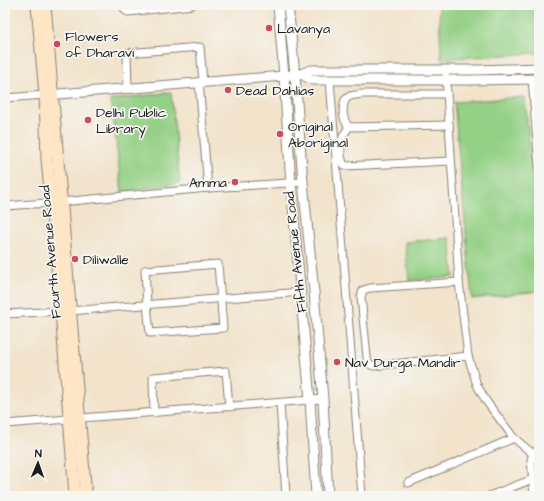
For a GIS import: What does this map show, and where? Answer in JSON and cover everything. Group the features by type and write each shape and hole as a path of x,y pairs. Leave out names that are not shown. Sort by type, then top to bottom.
{"main road":[{"name":"Fourth Avenue Road","path":"37,5 49,95"},
{"name":"Fourth Avenue Road","path":"45,5 49,95 47,159 56,202 66,311 74,419 75,496"},
{"name":"Fourth Avenue Road","path":"74,419 86,496"}],"street":[{"path":"122,5 128,12 192,5"},
{"name":"Fifth Avenue Road","path":"278,5 291,184 302,292 316,496"},
{"name":"Fifth Avenue Road","path":"288,5 298,75 303,182 323,399 328,496"},
{"path":"128,88 127,53 200,48 208,188"},
{"path":"5,98 298,75 311,70 539,68"},
{"path":"445,70 459,282 468,356 477,385 486,401 514,438 533,454"},
{"path":"298,75 312,80 535,79 539,167"},
{"path":"330,80 362,496"},
{"path":"349,127 343,120 343,109 344,100 350,96 362,94 447,94"},
{"path":"349,127 449,125"},
{"path":"349,127 342,140 342,163 345,166 451,161"},
{"path":"5,206 208,188 291,184 303,182"},
{"path":"218,264 221,299 223,328 150,333 145,270 218,264"},
{"path":"459,282 370,288 363,290 361,297 367,358 368,363 373,366 468,356"},
{"path":"5,314 147,305 302,292"},
{"path":"154,413 152,377 226,371 229,407"},
{"path":"5,424 323,399"},
{"path":"280,402 286,496"},
{"path":"408,483 514,438"},
{"path":"534,496 531,459 533,454 539,448"},
{"path":"489,496 533,479"}],"green space":[{"path":"439,5 539,5 539,53 441,59"},
{"path":"171,92 180,183 122,192 111,100"},
{"path":"525,97 539,246 539,291 472,299 454,102"},
{"path":"450,238 454,277 409,281 405,242"}],"place":[{"name":"Lavanya","path":"269,28"},
{"name":"Flowers of Dharavi","path":"57,44"},
{"name":"Dead Dahlias","path":"228,90"},
{"name":"Delhi Public Library","path":"88,120"},
{"name":"Original Aboriginal","path":"280,134"},
{"name":"Amma","path":"235,182"},
{"name":"Diliwalle","path":"75,259"},
{"name":"Nav Durga Mandir","path":"337,362"}]}
